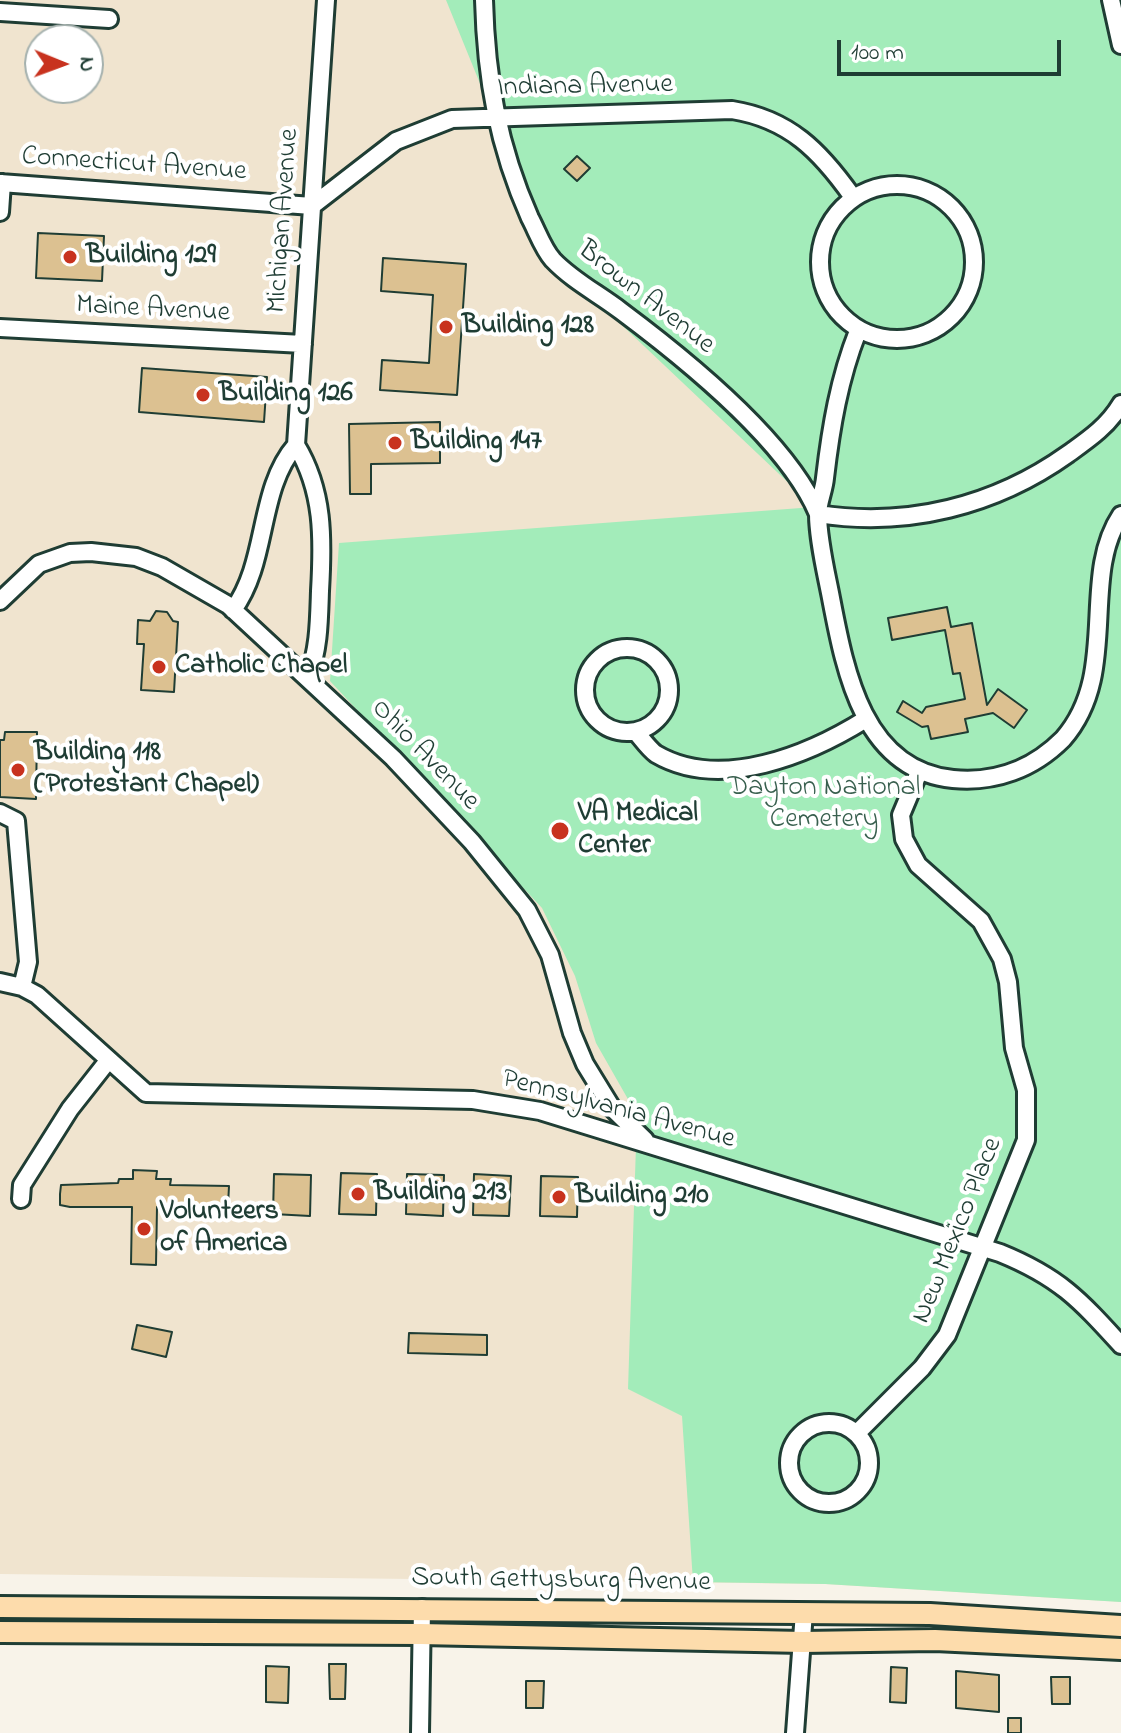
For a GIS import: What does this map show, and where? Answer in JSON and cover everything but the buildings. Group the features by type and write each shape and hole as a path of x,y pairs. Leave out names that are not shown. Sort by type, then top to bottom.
{"main road":[{"name":"South Gettysburg Avenue","path":"0,1607 930,1614 1121,1626"},
{"name":"South Gettysburg Avenue","path":"0,1632 420,1634 803,1642 935,1640 1121,1649"}],"street":[{"name":"Michigan Avenue","path":"308,678 317,650 323,539 318,499 296,445 326,0"},
{"name":"Brown Avenue","path":"484,0 494,115 523,202 551,258 622,311 736,407 764,436 810,498 818,514"},
{"path":"1111,0 1121,45"},
{"path":"0,12 109,19"},
{"name":"Indiana Avenue","path":"312,206 383,150 410,134 452,119 494,115 746,112 789,128 812,146 852,196"},
{"name":"Connecticut Avenue","path":"1,183 312,206"},
{"path":"0,212 1,183"},
{"path":"891,186 928,192 959,216 968,233 973,262 971,282 963,301 938,326 898,338 871,336 858,331 833,305 821,269 830,223 852,196 891,186"},
{"name":"Maine Avenue","path":"0,328 303,344"},
{"path":"858,331 838,392 818,514 845,664 866,719 885,745 919,772 961,779 1003,776 1039,759 1072,729 1091,698 1098,674 1107,551 1121,515"},
{"path":"818,514 844,518 899,517 940,512 976,502 1045,470 1102,430 1121,404"},
{"name":"Michigan Avenue","path":"233,610 250,581 280,471 296,445"},
{"name":"Ohio Avenue","path":"0,601 39,564 70,553 91,552 136,557 162,567 196,584 233,610 393,758 472,842 527,910 550,955 572,1033 585,1064 621,1119 652,1146"},
{"path":"636,732 661,715 669,686 655,659 637,649 617,650 602,656 590,670 585,689 586,701 600,723 623,732 636,732 654,753 669,759 698,766 730,768 781,761 828,742 866,719"},
{"name":"New Mexico Place","path":"857,1433 922,1368 947,1335 1026,1140 1026,1090 1014,1048 1008,982 995,944 972,911 918,865 904,839 901,815 919,772"},
{"path":"0,813 16,821 28,962 22,987"},
{"name":"Pennsylvania Avenue","path":"0,982 22,987 37,995 107,1062 146,1093 484,1101 540,1111 984,1247 1032,1266 1080,1299 1121,1345"},
{"path":"21,1199 22,1185 70,1109 107,1062"},
{"path":"832,1423 857,1433 869,1455 869,1468 859,1491 836,1503 823,1503 800,1491 789,1466 790,1452 806,1430 832,1423"},
{"path":"420,1733 422,1608"},
{"path":"795,1733 804,1612"}],"shaded area":[{"name":"VA Medical Center","path":"0,0 1121,0 1121,1602 825,1584 0,1574"}],"green space":[{"name":"Dayton National Cemetery","path":"446,0 1121,0 1121,1602 825,1584 693,1582 682,1416 628,1389 637,1115 596,1043 575,976 542,908 330,681 339,543 814,507 551,258"}],"place":[{"name":"Building 129","path":"70,257"},
{"name":"Building 128","path":"446,327"},
{"name":"Building 126","path":"203,395"},
{"name":"Building 147","path":"395,443"},
{"name":"Catholic Chapel","path":"159,667"},
{"name":"Building 118 (Protestant Chapel)","path":"18,770"},
{"name":"VA Medical Center","path":"560,831"},
{"name":"Building 213","path":"358,1194"},
{"name":"Building 210","path":"559,1197"},
{"name":"Volunteers of America","path":"144,1229"}]}
